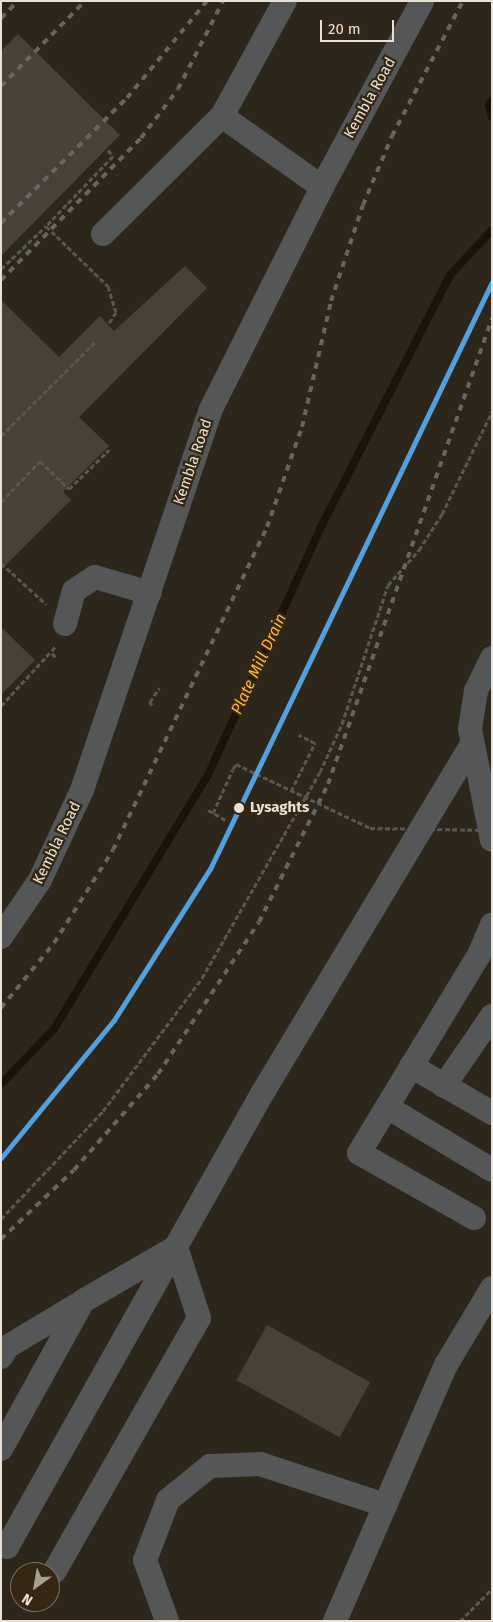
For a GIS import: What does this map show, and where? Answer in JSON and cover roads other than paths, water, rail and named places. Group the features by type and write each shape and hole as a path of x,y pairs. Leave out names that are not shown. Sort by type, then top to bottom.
{"street":[{"path":"103,234 222,116 285,1"},
{"name":"Kembla Road","path":"1,937 40,880 61,841 101,741 211,408 322,187 422,1"},
{"path":"222,116 322,187"},
{"path":"65,624 74,591 95,576 150,593"},
{"path":"492,658 471,710 471,746 492,840"},
{"path":"7,1547 263,1092 471,746"},
{"path":"474,1218 359,1153 479,955 492,925"},
{"path":"444,1086 492,1016"},
{"path":"411,1066 492,1113"},
{"path":"386,1107 492,1170"},
{"path":"1,1357 7,1347 176,1247"},
{"path":"60,1562 199,1318 176,1247"},
{"path":"335,1621 446,1365 492,1288"},
{"path":"1,1449 83,1301"},
{"path":"167,1621 145,1560 168,1500 210,1466 260,1464 385,1505"}],"waterway":[{"name":"Plate Mill Drain","path":"492,100 489,105 492,117"},
{"name":"Plate Mill Drain","path":"1,1084 54,1029 208,775 321,527 450,275 492,230"}],"railway":[{"path":"1,18 18,1"},
{"path":"1,86 85,1"},
{"path":"1,223 127,98 207,1"},
{"path":"1,280 141,138 178,89 223,1"},
{"path":"1,1008 54,943 113,850 267,527 302,427 331,301 363,205 392,136 463,1"},
{"path":"1,1239 74,1170 158,1074 259,922 328,784 492,318"}],"place":[{"name":"Lysaghts","path":"239,808"}]}
